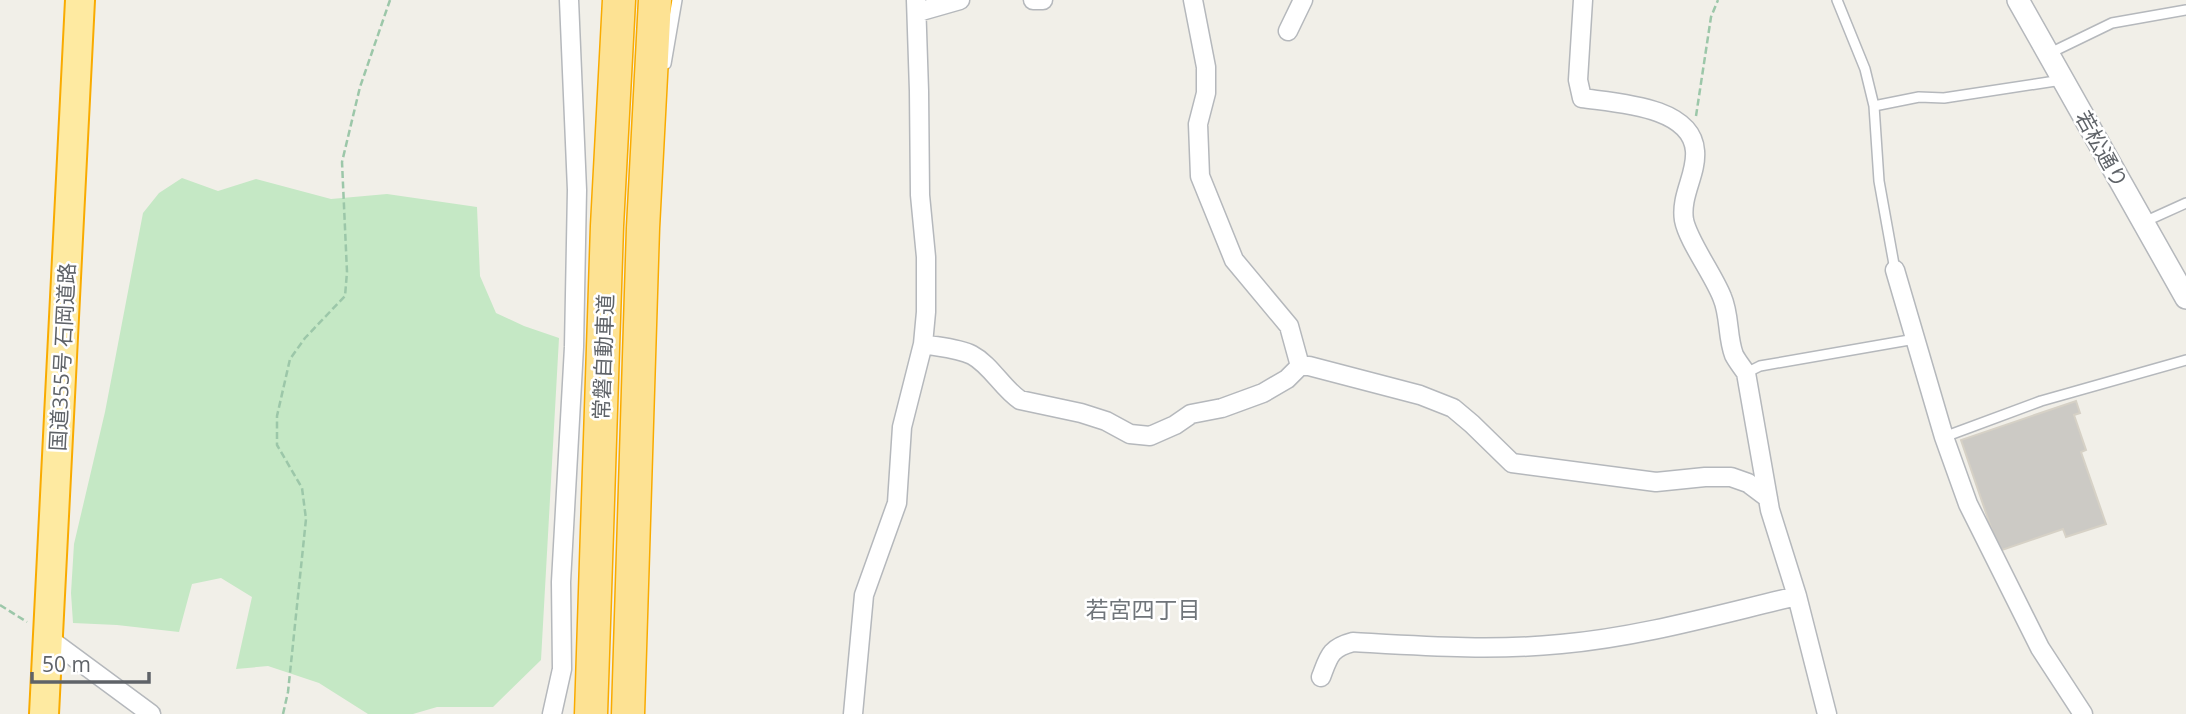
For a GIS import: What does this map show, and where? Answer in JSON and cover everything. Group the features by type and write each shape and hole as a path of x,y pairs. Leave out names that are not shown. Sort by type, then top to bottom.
{"highway":[{"name":"国道355号 石岡道路","path":"44,714 80,0"},
{"name":"常磐自動車道","path":"590,714 607,226 619,0"},
{"name":"常磐自動車道","path":"628,714 643,228 655,0"}],"street":[{"path":"552,714 562,669 561,582 574,347 577,190 569,0"},
{"path":"853,714 864,595 897,503 902,427 923,344 927,284 920,195 917,6 960,0"},
{"path":"1033,0 1043,0"},
{"path":"1193,0 1206,67 1206,93 1198,124 1200,176 1234,260 1289,326 1300,366"},
{"path":"1288,31 1303,0"},
{"path":"1583,0 1578,80 1582,98 1658,110 1690,134 1696,152 1685,195 1684,218 1687,232 1713,275 1724,301 1734,355 1746,373 1770,510 1797,596 1827,714"},
{"name":"若松通り","path":"2018,0 2186,298"},
{"path":"1895,270 1944,437 1968,504 2040,648 2083,714"},
{"path":"923,344 969,353 1020,400 1081,413 1106,421 1130,434 1141,436 1161,432 1191,414 1222,408 1263,393 1287,379 1300,366 1309,366 1420,395 1453,408 1511,463 1656,482 1731,477 1748,482 1768,498"},
{"path":"1321,677 1330,652 1353,642 1480,649 1563,644 1639,633 1797,596"},
{"path":"48,638 151,714"}],"lane":[{"path":"665,74 677,0"},
{"path":"1837,0 1865,69 1874,106 1878,181 1895,270"},
{"path":"2048,54 2112,23 2186,10"},
{"path":"1874,106 1919,97 1944,97 2063,80"},
{"path":"643,228 660,110"},
{"path":"2144,222 2186,203"},
{"path":"1746,373 1760,366 1915,339"},
{"path":"1944,437 2041,401 2186,360"}],"path":[{"path":"283,714 288,692 306,519 302,488 277,445 277,416 289,359 345,296 347,272 342,162 360,87 390,0"},
{"path":"1687,131 1696,118 1711,17 1718,0"},
{"path":"0,605 48,638"}],"green space":[{"path":"182,178 218,191 256,179 331,199 387,194 477,207 480,276 496,313 559,338 541,660 493,707 437,707 413,714 368,714 319,683 268,666 236,669 252,597 221,578 192,584 179,632 73,623 71,593 74,544 105,412 143,213 159,193"}],"building":[{"path":"2076,401 2080,413 2074,415 2086,450 2081,452 2106,524 2066,537 2063,529 1999,551 1961,440"}],"district":[{"name":"若宮四丁目","path":"1143,609"}]}
